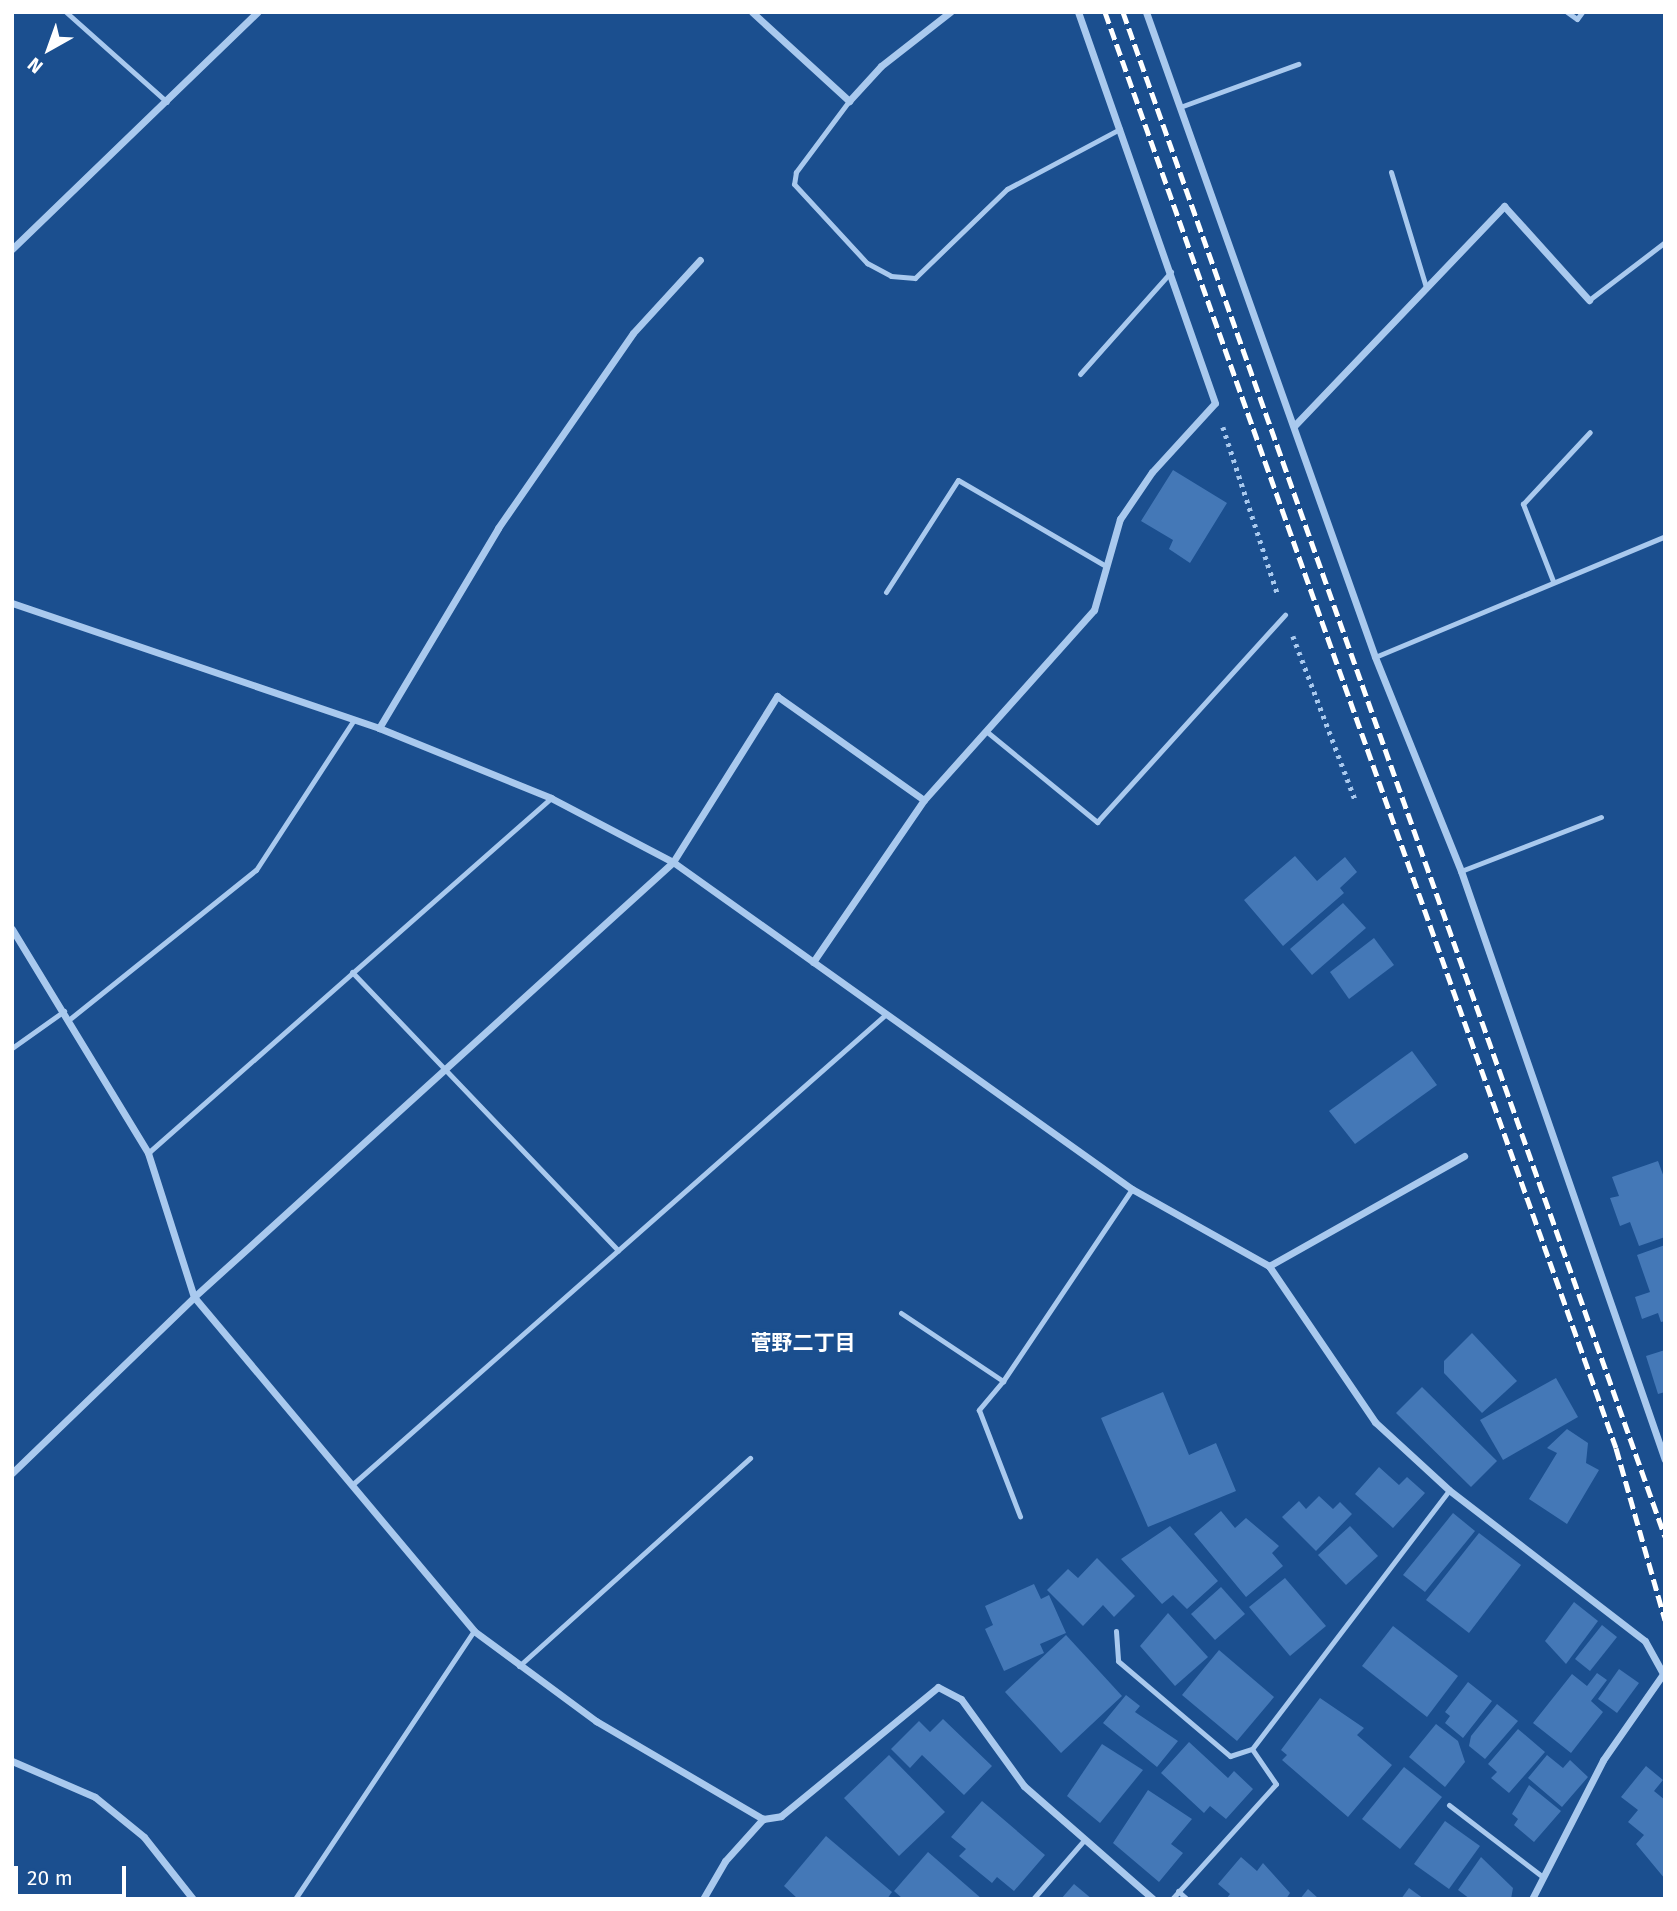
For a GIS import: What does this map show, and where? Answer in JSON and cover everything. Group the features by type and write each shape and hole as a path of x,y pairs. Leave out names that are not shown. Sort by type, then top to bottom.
{"street":[{"path":"12,249 167,102 257,12"},
{"path":"752,12 849,101 881,66 950,12"},
{"path":"813,962 925,800 1094,610 1104,565 1120,519 1152,471 1214,403 1171,272 1078,12"},
{"path":"1146,12 1295,425 1375,657 1461,871 1665,1460"},
{"path":"1295,425 1504,206 1589,300"},
{"path":"379,728 498,528 633,332 700,260"},
{"path":"12,603 379,728 551,798 673,862 1132,1189 1269,1266 1375,1422 1449,1490 1645,1641 1664,1674 1604,1760 1532,1899"},
{"path":"12,1473 194,1297 447,1072 673,862 777,696 925,800"},
{"path":"12,929 71,1018 148,1153 194,1297 474,1631 596,1721 763,1819"},
{"path":"1269,1266 1464,1156"},
{"path":"703,1899 725,1861 763,1819 781,1816 938,1687 961,1699 1024,1786 1153,1899"},
{"path":"12,1761 95,1797 144,1837 193,1899"}],"lane":[{"path":"66,12 167,102"},
{"path":"1567,12 1577,19 1582,12"},
{"path":"1180,107 1298,64"},
{"path":"849,101 796,172 794,184 867,263 891,276 915,278 1007,188 1120,129"},
{"path":"1391,172 1426,287"},
{"path":"1589,300 1665,242"},
{"path":"1080,374 1171,272"},
{"path":"1553,581 1523,504 1590,432"},
{"path":"886,592 958,480 1104,565"},
{"path":"1375,657 1663,537"},
{"path":"986,731 1097,821 1285,615"},
{"path":"71,1018 256,870 353,721"},
{"path":"148,1153 551,798"},
{"path":"1461,871 1601,817"},
{"path":"352,972 618,1250"},
{"path":"12,1048 65,1010"},
{"path":"353,1484 885,1015"},
{"path":"1020,1516 979,1410 1003,1381 1132,1189"},
{"path":"901,1313 1003,1381"},
{"path":"519,1666 750,1458"},
{"path":"1116,1632 1118,1661 1230,1756 1252,1749 1449,1490"},
{"path":"295,1899 474,1631"},
{"path":"1172,1899 1276,1784 1252,1749"},
{"path":"1449,1805 1543,1877"},
{"path":"1033,1899 1085,1839"},
{"path":"1178,1891 1187,1899"}],"building":[{"path":"1173,470 1227,503 1190,563 1169,549 1173,540 1141,521"},
{"path":"1295,856 1317,881 1345,857 1357,872 1340,888 1344,893 1283,946 1244,900"},
{"path":"1343,903 1366,928 1312,975 1290,949"},
{"path":"1374,938 1394,965 1349,999 1330,972"},
{"path":"1412,1051 1437,1085 1355,1144 1329,1111"},
{"path":"1658,1161 1665,1180 1665,1237 1639,1246 1630,1222 1620,1226 1610,1198 1619,1196 1612,1177"},
{"path":"1665,1245 1665,1321 1661,1322 1658,1313 1642,1319 1635,1297 1650,1292 1637,1255"},
{"path":"1472,1333 1517,1381 1482,1413 1444,1373 1444,1361"},
{"path":"1665,1350 1665,1392 1658,1394 1646,1356"},
{"path":"1556,1378 1578,1417 1503,1460 1480,1420"},
{"path":"1422,1387 1497,1461 1471,1487 1396,1413"},
{"path":"1163,1392 1189,1455 1216,1443 1236,1491 1148,1527 1101,1418"},
{"path":"1567,1429 1588,1443 1586,1463 1599,1470 1567,1524 1529,1499 1557,1453 1547,1448"},
{"path":"1379,1467 1399,1485 1407,1477 1425,1493 1393,1528 1355,1494"},
{"path":"1319,1496 1333,1509 1340,1502 1352,1514 1316,1551 1282,1517 1299,1501 1306,1509"},
{"path":"1221,1511 1235,1528 1246,1518 1279,1546 1272,1553 1283,1566 1246,1597 1194,1534"},
{"path":"1453,1513 1475,1531 1425,1592 1403,1575"},
{"path":"1170,1526 1218,1581 1187,1609 1173,1595 1162,1604 1121,1559"},
{"path":"1350,1526 1378,1556 1346,1585 1318,1555"},
{"path":"1479,1533 1521,1565 1469,1633 1426,1600"},
{"path":"1097,1558 1135,1596 1114,1617 1103,1605 1083,1626 1047,1590 1068,1569 1078,1578"},
{"path":"1285,1578 1326,1626 1290,1656 1249,1607"},
{"path":"1034,1584 1041,1599 1049,1595 1066,1633 1040,1644 1044,1653 1004,1671 985,1629 993,1625 985,1606"},
{"path":"1221,1587 1245,1614 1215,1640 1191,1614"},
{"path":"1574,1602 1598,1621 1566,1664 1545,1641"},
{"path":"1168,1613 1208,1657 1175,1686 1140,1646"},
{"path":"1602,1625 1617,1637 1590,1671 1575,1659"},
{"path":"1393,1626 1458,1676 1427,1717 1362,1666"},
{"path":"1066,1635 1122,1696 1061,1753 1005,1692"},
{"path":"1219,1650 1274,1697 1237,1741 1182,1695"},
{"path":"1619,1669 1639,1683 1617,1713 1598,1699"},
{"path":"1597,1673 1607,1680 1591,1701 1603,1712 1571,1753 1533,1723 1572,1674 1587,1686"},
{"path":"1468,1682 1492,1701 1463,1738 1445,1723 1450,1716 1445,1712"},
{"path":"1126,1695 1140,1706 1135,1712 1178,1741 1157,1767 1103,1723"},
{"path":"1320,1698 1364,1728 1357,1735 1392,1765 1348,1817 1282,1760 1287,1755 1281,1750"},
{"path":"1497,1704 1518,1721 1485,1759 1469,1746 1471,1736"},
{"path":"943,1719 992,1766 964,1795 922,1755 910,1768 891,1749 919,1721 930,1732"},
{"path":"1436,1724 1458,1741 1465,1762 1445,1787 1409,1757"},
{"path":"1518,1729 1545,1752 1509,1793 1491,1778 1497,1772 1488,1764"},
{"path":"1189,1742 1228,1778 1234,1771 1253,1789 1226,1819 1210,1806 1204,1813 1161,1773"},
{"path":"1102,1744 1143,1770 1100,1823 1067,1796"},
{"path":"889,1755 945,1812 899,1856 844,1798"},
{"path":"1547,1755 1563,1768 1570,1760 1588,1777 1562,1807 1528,1778"},
{"path":"1646,1766 1663,1780 1654,1791 1665,1800 1665,1879 1636,1844 1644,1835 1628,1822 1638,1810 1621,1797"},
{"path":"1404,1767 1442,1797 1400,1849 1362,1819"},
{"path":"1529,1785 1561,1811 1534,1842 1514,1825 1518,1819 1512,1814"},
{"path":"1148,1790 1192,1819 1171,1844 1183,1853 1159,1882 1113,1843"},
{"path":"982,1801 1045,1855 1014,1891 997,1877 992,1883 959,1856 966,1849 951,1837"},
{"path":"1445,1821 1480,1846 1449,1889 1414,1864"},
{"path":"826,1836 892,1892 887,1899 798,1899 784,1886"},
{"path":"928,1852 982,1899 903,1899 894,1891"},
{"path":"1241,1857 1257,1871 1263,1863 1290,1893 1286,1899 1226,1899 1230,1894 1218,1884"},
{"path":"1481,1857 1513,1888 1511,1899 1470,1899 1458,1890"},
{"path":"1074,1884 1092,1899 1061,1899"},
{"path":"1409,1888 1424,1899 1401,1899"},
{"path":"1308,1889 1319,1899 1300,1899"}],"railway":[{"path":"1105,12 1616,1448 1665,1620"},
{"path":"1123,12 1665,1537"}],"district":[{"name":"菅野二丁目","path":"803,1343"}]}
